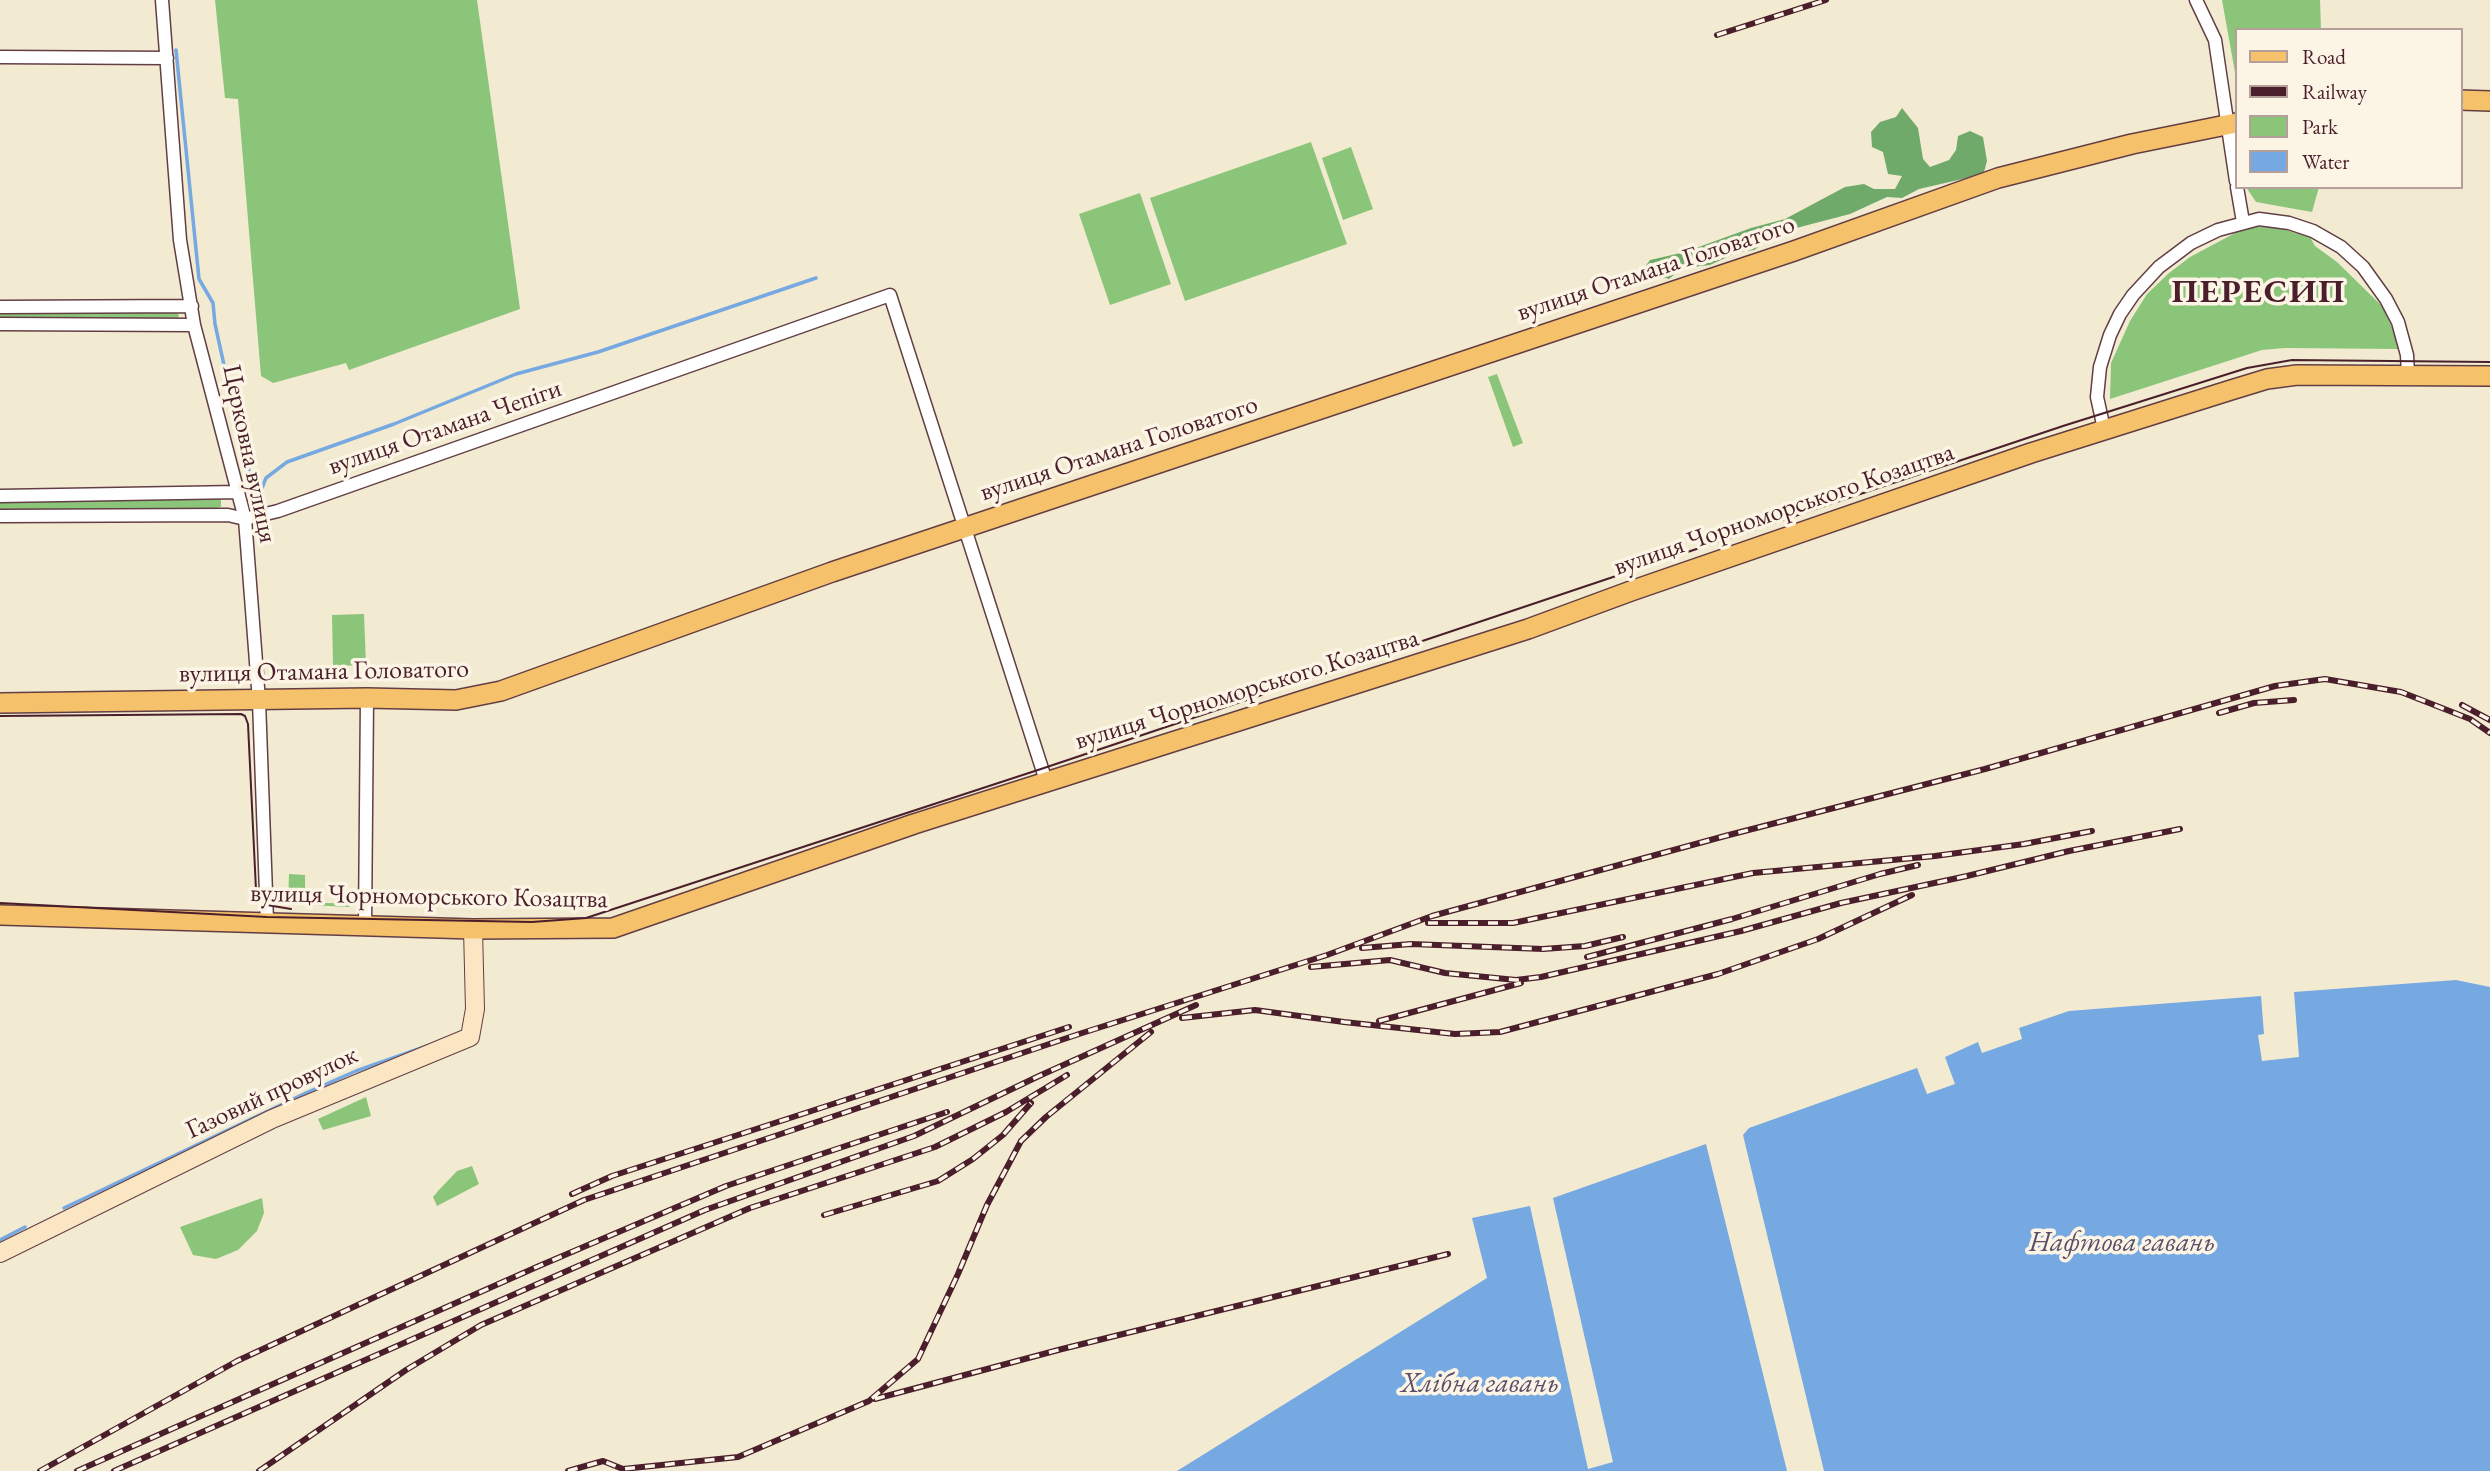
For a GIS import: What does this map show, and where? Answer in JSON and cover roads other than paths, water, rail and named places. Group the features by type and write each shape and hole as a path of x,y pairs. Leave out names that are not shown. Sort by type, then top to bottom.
{"main road":[{"path":"2462,100 2490,101"},
{"name":"вулиця Отамана Головатого","path":"0,703 367,698 456,700 501,691 965,527 1209,448 1781,255 1998,178 2132,144 2232,124"},
{"name":"вулиця Чорноморського Козацтва","path":"0,915 473,929 588,929 624,925 914,824 1528,629 1670,577 2104,429 2267,380 2297,375 2490,376"}],"street":[{"name":"Церковна вулиця","path":"162,0 180,240 194,325 245,519 259,701 267,922"},
{"path":"2196,0 2215,40 2232,124 2234,152"},
{"path":"0,57 167,58"},
{"path":"2237,189 2243,222"},
{"path":"2104,429 2097,397 2100,368 2110,335 2128,302 2147,279 2178,251 2205,236 2243,222 2270,219 2289,223 2313,231 2352,256 2375,282 2394,312 2406,347 2407,375"},
{"name":"вулиця Отамана Чепіги","path":"0,516 228,514 245,519 278,511 890,295 965,527"},
{"path":"0,307 192,306"},
{"path":"0,324 194,325"},
{"path":"0,496 238,492"},
{"path":"965,527 1046,781"},
{"path":"365,925 367,698"},
{"name":"Газовий провулок","path":"0,1253 272,1119 470,1037 475,1009 473,929"}],"water":[{"name":"Нафтова гавань","path":"2456,980 2490,987 2490,1471 1824,1471 1743,1135 1749,1128 1917,1068 1927,1094 1955,1084 1945,1057 1978,1042 1982,1053 2022,1039 2019,1028 2069,1011 2261,996 2264,1034 2258,1035 2262,1061 2299,1057 2294,992"},
{"name":"Хлібна гавань","path":"1706,1144 1787,1471 1177,1471 1487,1278 1472,1218 1530,1206 1588,1469 1613,1462 1553,1198"}],"waterway":[{"path":"176,50 199,279 213,303 215,324 244,456 258,498 266,478 287,462 394,424 516,374 598,352 816,278"},
{"path":"64,1208 308,1092 356,1071 427,1046"},
{"path":"0,1240 25,1227"}],"tram line":[{"path":"0,903 267,917 532,922 586,918 1041,769 2063,426 2247,368 2292,360 2490,362"},
{"path":"0,716 245,716 248,724 256,890 260,900 267,905 291,909"}],"railway":[{"path":"1717,35 1826,0"},
{"path":"40,1471 237,1361 584,1200 1079,1034 1327,955 1432,916 1985,769 2275,686 2325,679 2401,692 2470,719 2490,733"},
{"path":"2219,713 2254,703 2294,700"},
{"path":"2462,705 2490,720"},
{"path":"1311,967 1390,960 1445,973 1516,980 1541,977 1741,931 1841,903 2069,851 2180,829"},
{"path":"1428,923 1513,923 1753,873 1935,856 2024,844 2092,831"},
{"path":"1587,957 1732,919 1918,865"},
{"path":"1182,1018 1255,1010 1455,1034 1500,1032 1718,974 1818,939 1912,895"},
{"path":"1362,948 1411,944 1543,949 1585,946 1623,937"},
{"path":"1379,1021 1521,983"},
{"path":"114,1471 705,1210 914,1136 1196,1005"},
{"path":"572,1194 612,1176 1069,1027"},
{"path":"568,1471 603,1461 623,1469 738,1457 869,1401 918,1359 987,1205 1021,1141 1046,1117 1151,1032"},
{"path":"259,1471 406,1370 481,1325 750,1208 935,1147 1006,1112 1067,1075"},
{"path":"824,1215 938,1181 973,1159 1003,1135 1031,1103"},
{"path":"77,1471 726,1186 947,1112"},
{"path":"875,1399 1062,1349 1448,1254"}],"district":[{"name":"ПЕРЕСИП","path":"2259,293"}]}
